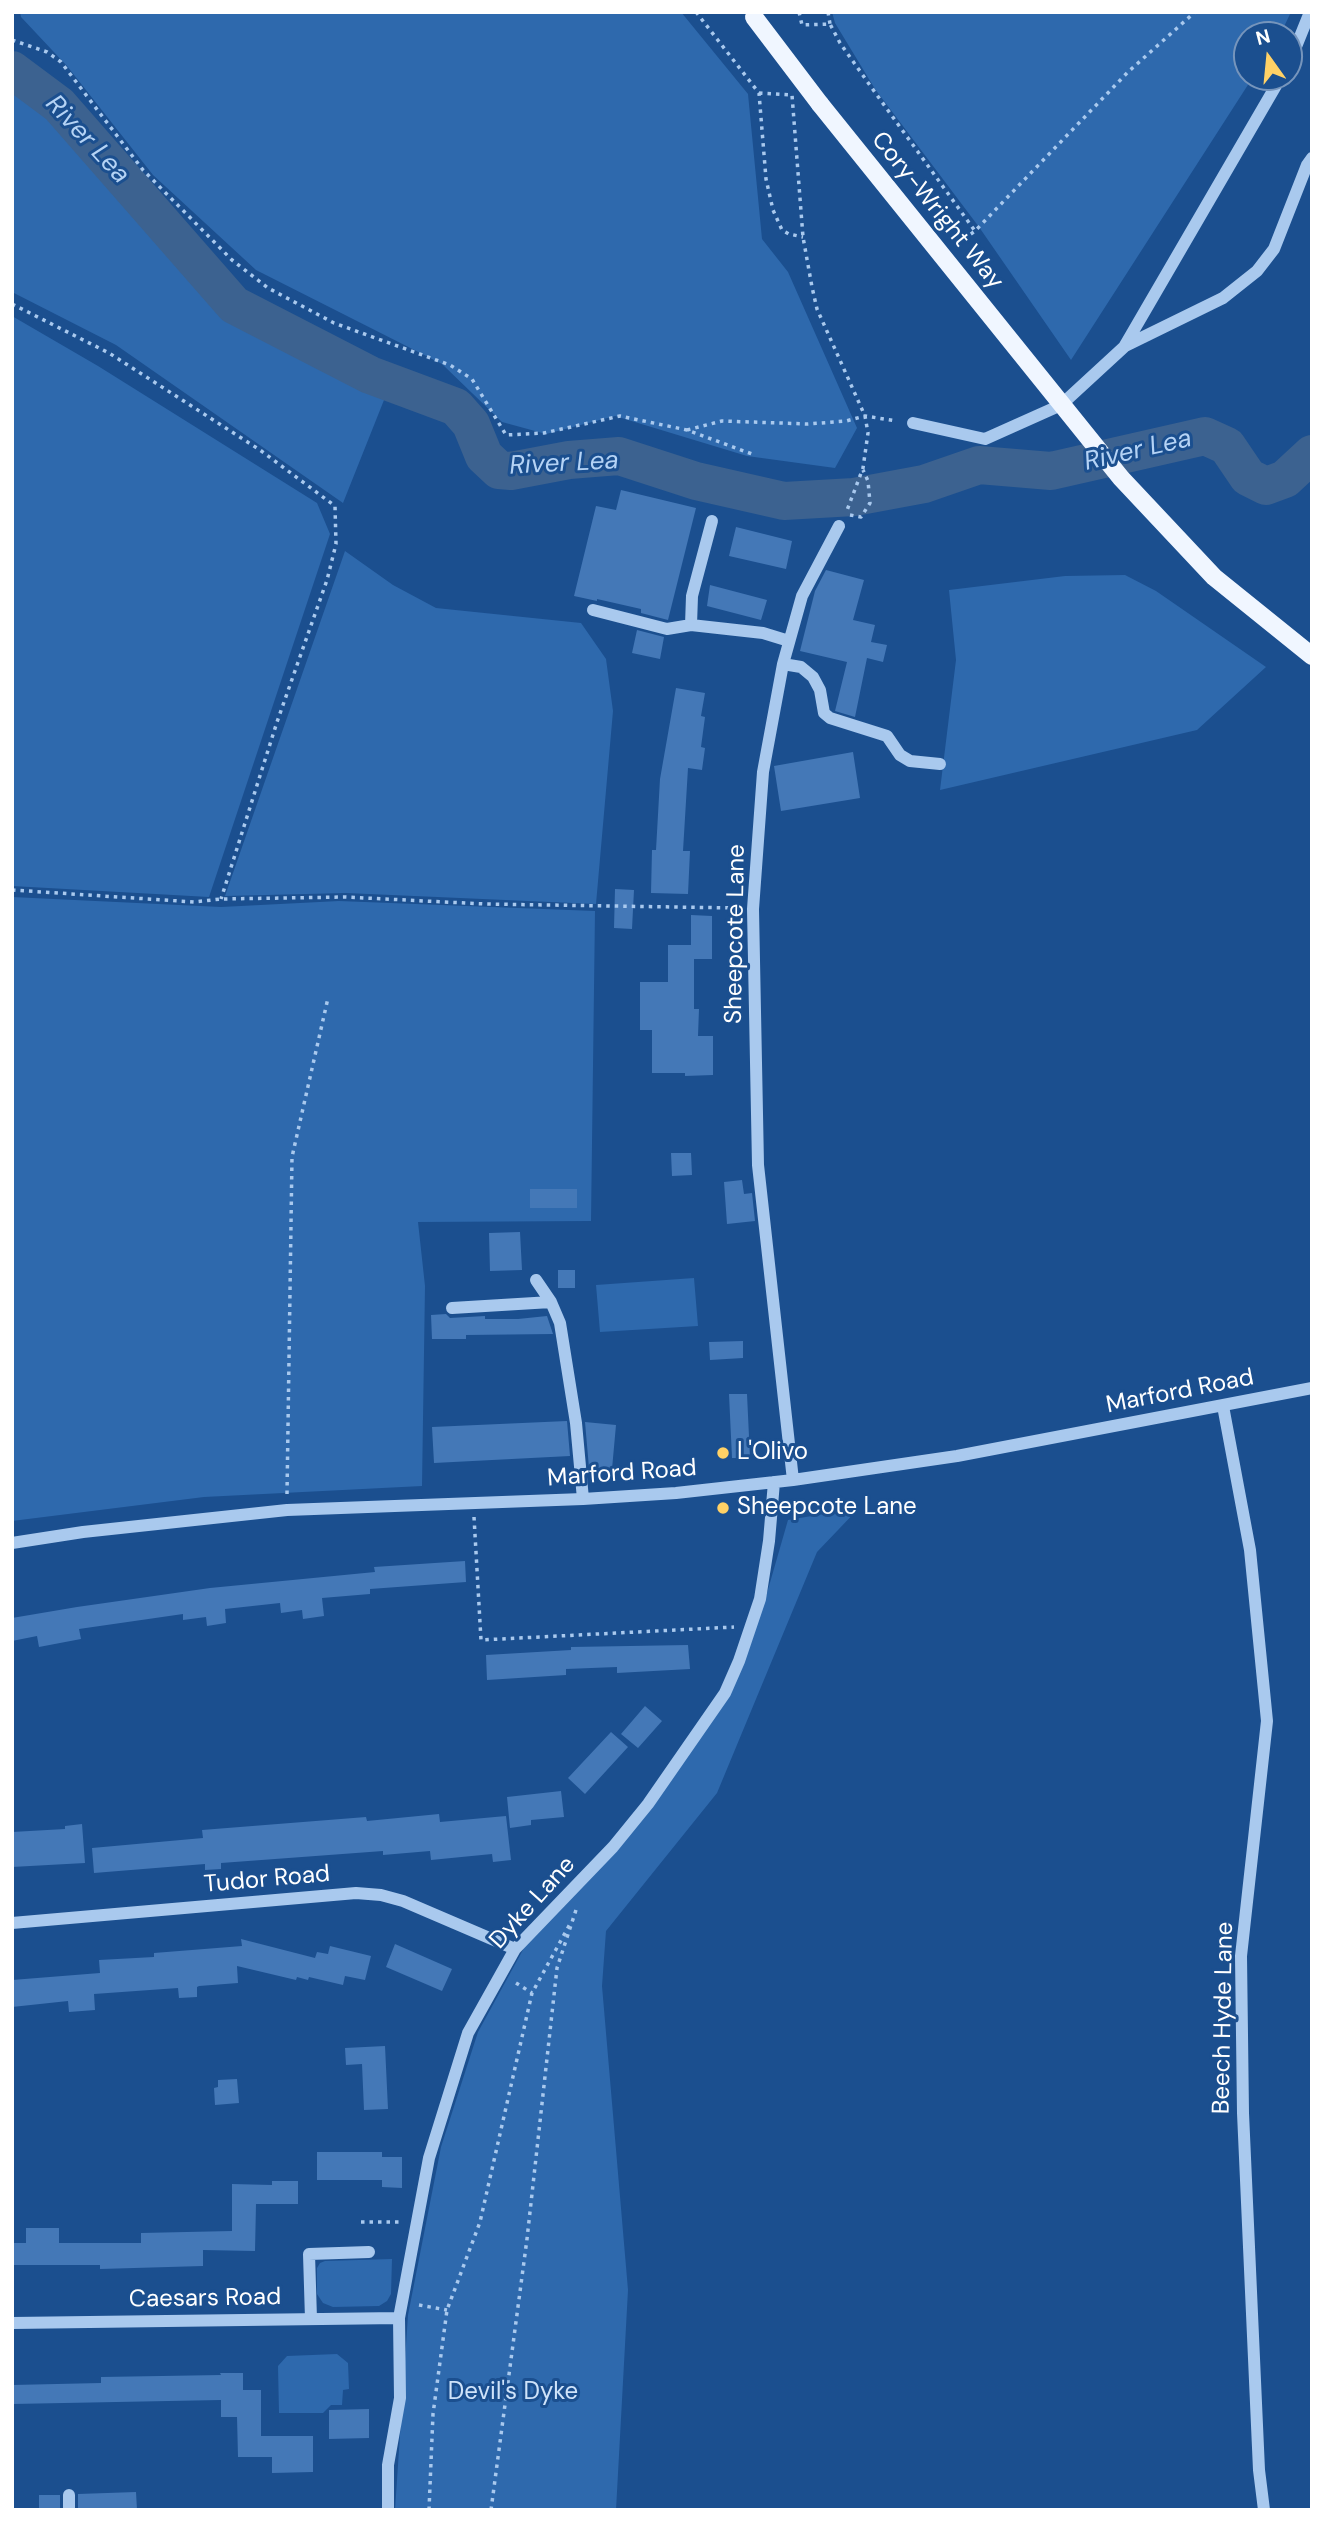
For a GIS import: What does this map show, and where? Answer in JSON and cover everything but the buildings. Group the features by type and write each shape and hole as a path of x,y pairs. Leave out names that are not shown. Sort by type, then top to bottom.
{"main road":[{"name":"Cory-Wright Way","path":"752,15 820,104 1121,478 1214,577 1312,656"}],"street":[{"path":"1303,29 1310,12"},
{"path":"1124,347 1273,91"},
{"path":"913,424 985,439 1061,405 1124,347 1223,298 1257,271 1274,250 1307,165 1312,159"},
{"path":"691,625 692,596 712,521"},
{"name":"Sheepcote Lane","path":"793,1480 758,1165 753,908 763,772 783,664 802,596 839,526"},
{"path":"593,610 667,629 691,625 763,634 789,641"},
{"path":"783,664 801,667 814,677 820,690 824,713 830,718 887,736 900,755 910,761 940,764"},
{"path":"536,1280 551,1302 560,1323 576,1423 583,1499"},
{"path":"452,1308 551,1302"},
{"name":"Marford Road","path":"12,1543 83,1532 287,1510 583,1499 676,1493 793,1480 957,1456 1312,1388"},
{"name":"Beech Hyde Lane","path":"1223,1406 1250,1550 1267,1721 1241,1956 1242,2113 1259,2470 1264,2510"},
{"name":"Dyke Lane","path":"387,2510 388,2465 400,2398 399,2318 429,2158 468,2033 515,1949 613,1847 648,1804 725,1693 760,1599 774,1482"},
{"name":"Tudor Road","path":"12,1923 356,1893 381,1895 402,1901 515,1949"},
{"path":"311,2319 309,2254 369,2252"},
{"name":"Caesars Road","path":"12,2323 399,2318"},
{"path":"69,2495 69,2510"}],"path":[{"path":"696,12 758,93 766,179 773,210 782,230 803,237"},
{"path":"799,12 802,26 830,24"},
{"path":"828,12 830,24 860,72 975,231 1128,72 1195,12"},
{"path":"12,40 47,52 61,62 143,170 241,267 268,288 334,323 450,365 472,379 506,435 544,433 620,416 687,430 752,454"},
{"path":"758,93 789,96 803,237 817,309 865,416 869,433 863,468 850,506"},
{"path":"12,304 109,353 260,450 334,506 336,544 327,580 277,722 221,899"},
{"path":"687,430 722,421 808,424 846,421 865,416 913,424"},
{"path":"860,517 870,503 868,481 863,468"},
{"path":"12,890 194,902 221,899 345,897 513,905 753,908"},
{"path":"287,1510 292,1157 328,998"},
{"path":"473,1503 481,1640 751,1626"},
{"path":"429,2510 433,2414 447,2310 480,2222 532,1993 576,1913 557,1968 527,2239 491,2510"},
{"path":"361,2222 417,2222"},
{"path":"402,2302 447,2310"}],"green space":[{"path":"20,12 681,12 748,94 762,239 788,272 857,428 835,468 747,456 615,416 546,434 502,422 442,364 256,270 153,175 67,66 21,17"},
{"path":"832,12 1291,12 1287,21 1233,21 1233,91 1244,91 1071,360 979,227 875,89 835,23"},
{"path":"12,84 29,92 217,301 388,390 343,503 116,345 12,292"},
{"path":"12,316 98,366 317,503 330,534 209,897 12,886"},
{"path":"345,551 393,585 436,608 581,623 606,659 613,711 596,904 346,893 225,896"},
{"path":"1125,575 1156,591 1266,667 1197,730 940,790 956,660 949,590 1065,576"},
{"path":"12,897 221,907 339,901 595,911 591,1221 418,1222 425,1286 422,1486 204,1497 12,1521"},
{"path":"694,1278 698,1326 600,1332 596,1285"},
{"name":"Devil's Dyke","path":"859,1508 817,1552 717,1793 606,1931 602,1986 628,2290 616,2510 395,2510 408,2315 441,2147 478,2032 530,1937 616,1852 732,1688 767,1593 788,1520"},
{"path":"392,2259 391,2294 387,2301 379,2306 333,2307 323,2303 317,2294 317,2268 320,2263"},
{"path":"337,2354 348,2363 349,2389 343,2390 342,2405 331,2405 323,2413 279,2413 278,2366 287,2356"}],"waterway":[{"name":"River Lea","path":"12,70 59,105 234,305 370,375 456,407 471,424 484,456 499,470 511,471 569,460 619,456 696,481 784,501 854,497 924,484 979,465 1051,471 1205,436 1227,446 1248,477 1266,486 1285,479 1312,454"}],"place":[{"name":"L'Olivo","path":"723,1453"},
{"name":"Sheepcote Lane","path":"723,1508"}]}
